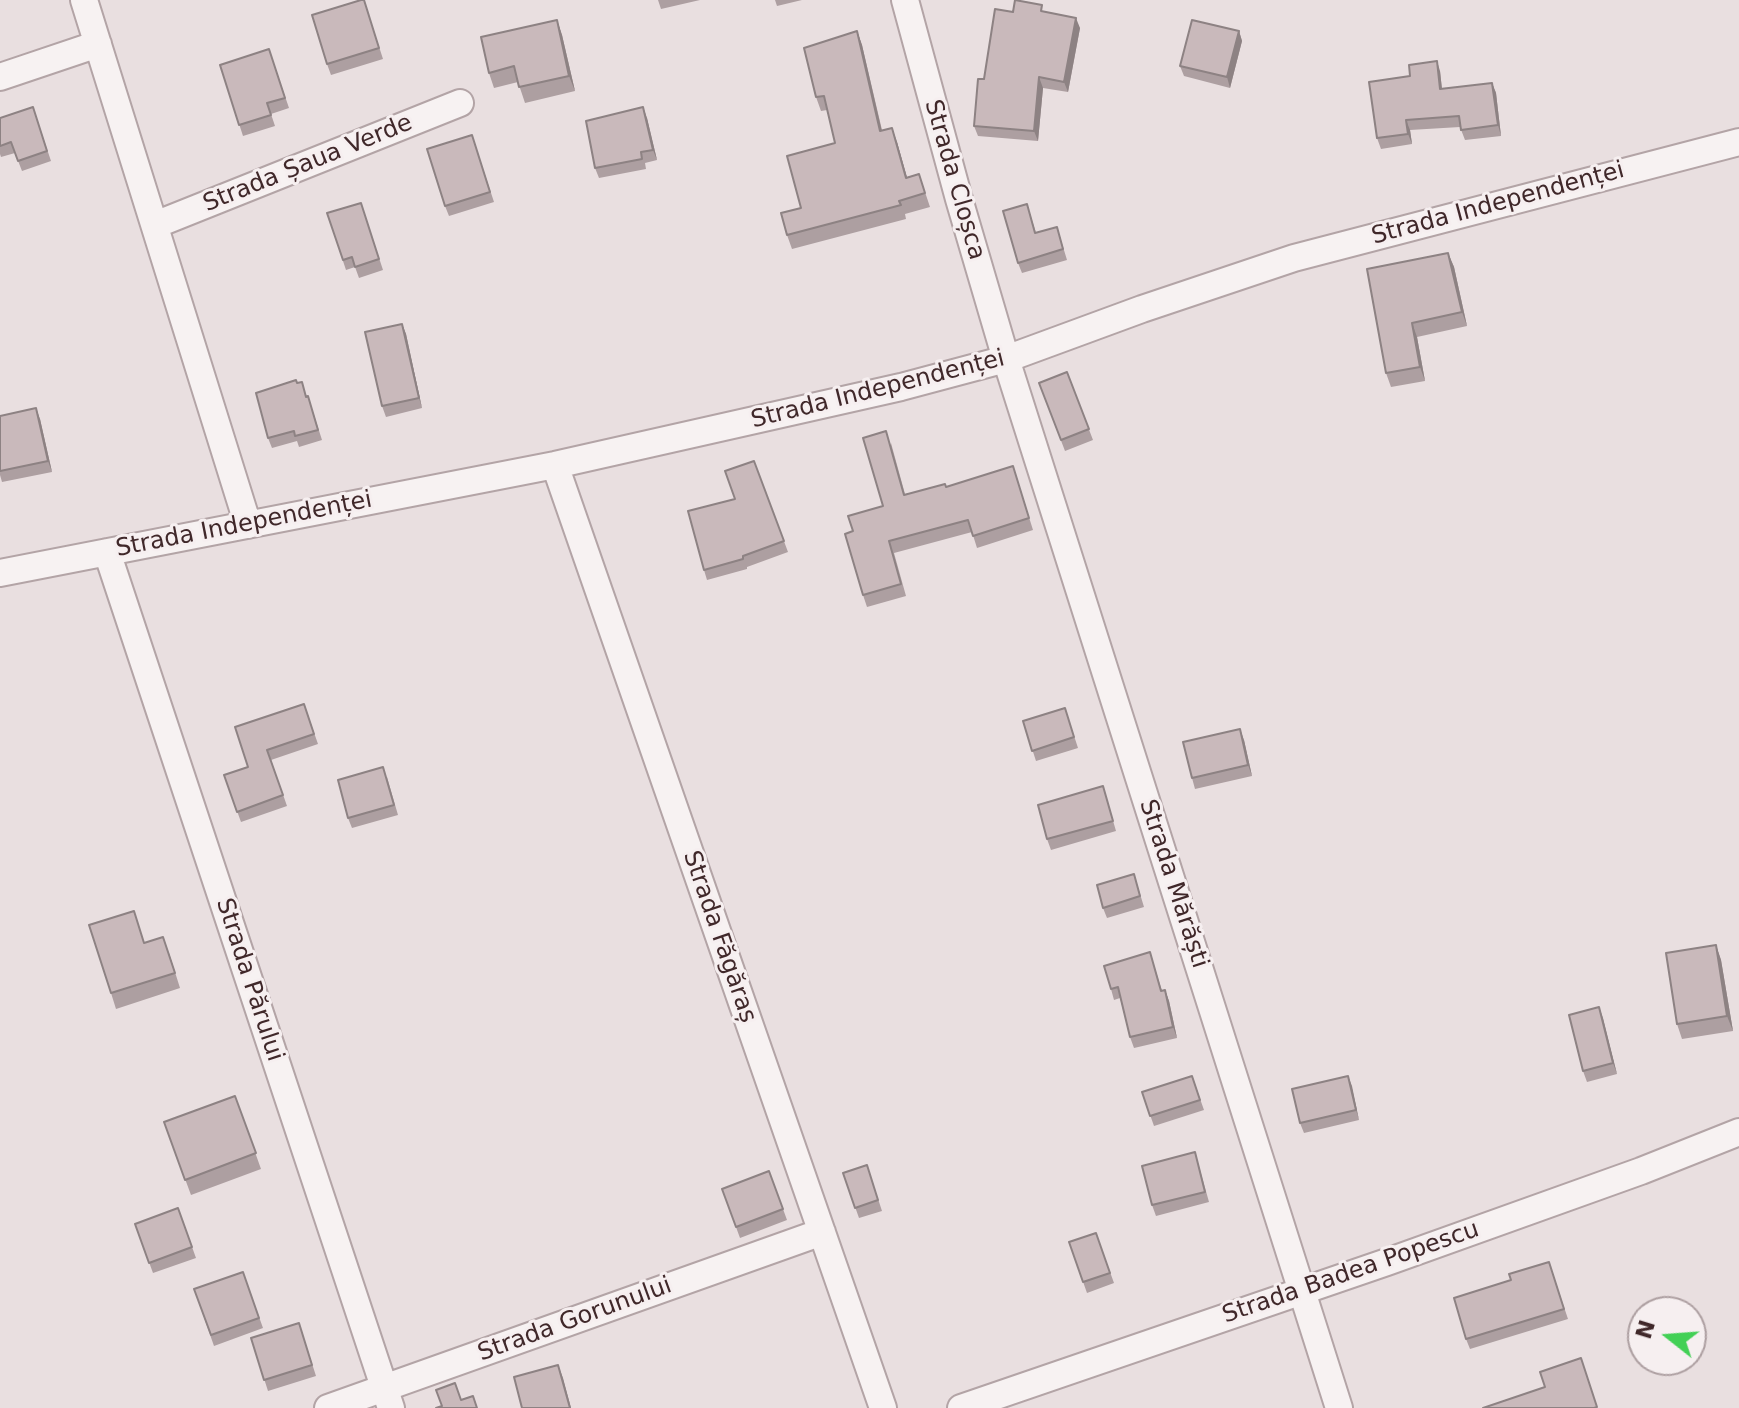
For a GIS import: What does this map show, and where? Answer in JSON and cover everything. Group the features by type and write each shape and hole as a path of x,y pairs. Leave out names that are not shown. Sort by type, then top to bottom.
{"street":[{"path":"84,0 248,525"},
{"name":"Strada Cloșca","path":"905,0 1006,359"},
{"path":"0,77 98,44"},
{"name":"Strada Șaua Verde","path":"155,225 460,103"},
{"name":"Strada Independenței","path":"0,573 555,465 901,387 1006,359 1294,258 1739,142"},
{"name":"Strada Mărăști","path":"1006,359 1339,1408"},
{"name":"Strada Făgăraș","path":"555,465 883,1408"},
{"name":"Strada Părului","path":"107,552 388,1398"},
{"name":"Strada Badea Popescu","path":"961,1408 1641,1171 1739,1132"},
{"name":"Strada Gorunului","path":"328,1408 388,1398 822,1232"}],"building":[{"path":"364,0 379,48 327,64 312,15"},
{"path":"1015,0 1042,5 1041,11 1076,18 1064,82 1039,77 1034,131 974,126 978,79 984,79 995,9 1013,12"},
{"path":"557,20 569,76 519,87 514,66 489,73 481,37"},
{"path":"1192,20 1239,31 1227,77 1180,66"},
{"path":"857,31 880,131 892,128 906,178 919,174 925,193 899,201 901,205 787,235 781,213 801,208 787,156 835,143 824,96 816,97 804,48"},
{"path":"269,49 285,98 267,103 271,115 239,125 220,65"},
{"path":"1437,61 1440,89 1492,83 1498,125 1461,130 1459,116 1406,120 1408,134 1377,138 1369,82 1410,76 1409,65"},
{"path":"33,107 47,151 18,161 11,142 0,146 0,118"},
{"path":"643,107 653,150 641,152 642,159 595,168 586,121"},
{"path":"472,135 490,192 445,206 427,149"},
{"path":"361,203 379,259 355,267 352,257 343,260 327,213"},
{"path":"1027,204 1035,233 1057,227 1063,249 1018,263 1003,211"},
{"path":"1448,253 1462,312 1412,323 1420,367 1386,373 1367,269"},
{"path":"402,324 419,398 382,406 365,332"},
{"path":"1067,372 1089,429 1061,440 1039,383"},
{"path":"296,380 297,383 302,382 318,430 295,436 294,431 268,438 256,393"},
{"path":"36,408 48,461 0,471 0,416"},
{"path":"886,431 904,495 945,484 946,487 1013,466 1029,518 973,536 968,520 889,541 901,584 863,595 845,534 853,531 848,516 883,506 863,438"},
{"path":"754,461 784,541 743,556 743,559 704,570 688,511 735,499 725,471"},
{"path":"304,704 314,734 267,750 283,795 237,812 224,775 248,767 235,727"},
{"path":"1065,708 1074,737 1032,751 1023,721"},
{"path":"1240,729 1248,765 1192,778 1183,742"},
{"path":"383,767 394,805 348,818 338,780"},
{"path":"1103,786 1113,821 1047,839 1038,805"},
{"path":"1134,874 1140,896 1103,908 1097,885"},
{"path":"134,911 144,943 163,937 175,973 111,993 89,925"},
{"path":"1716,945 1727,1016 1677,1024 1666,953"},
{"path":"1150,952 1161,991 1165,990 1173,1027 1130,1037 1118,987 1111,989 1104,966"},
{"path":"1599,1007 1613,1063 1583,1071 1569,1015"},
{"path":"1192,1076 1200,1100 1150,1116 1142,1092"},
{"path":"1348,1076 1356,1110 1300,1123 1292,1089"},
{"path":"235,1096 256,1153 185,1180 164,1122"},
{"path":"1195,1152 1205,1192 1152,1205 1142,1166"},
{"path":"867,1165 878,1200 855,1208 843,1173"},
{"path":"769,1171 783,1209 736,1227 722,1189"},
{"path":"178,1208 192,1247 149,1263 135,1224"},
{"path":"1096,1233 1110,1273 1083,1282 1069,1242"},
{"path":"1549,1262 1564,1309 1466,1339 1454,1298 1511,1280 1509,1274"},
{"path":"243,1272 259,1318 211,1335 194,1289"},
{"path":"299,1323 312,1365 264,1380 251,1338"},
{"path":"1581,1358 1597,1407 1483,1408 1545,1387 1540,1372"},
{"path":"558,1365 570,1408 522,1408 514,1377"},
{"path":"455,1383 461,1400 473,1396 477,1408 436,1408 442,1406 436,1390"}]}
